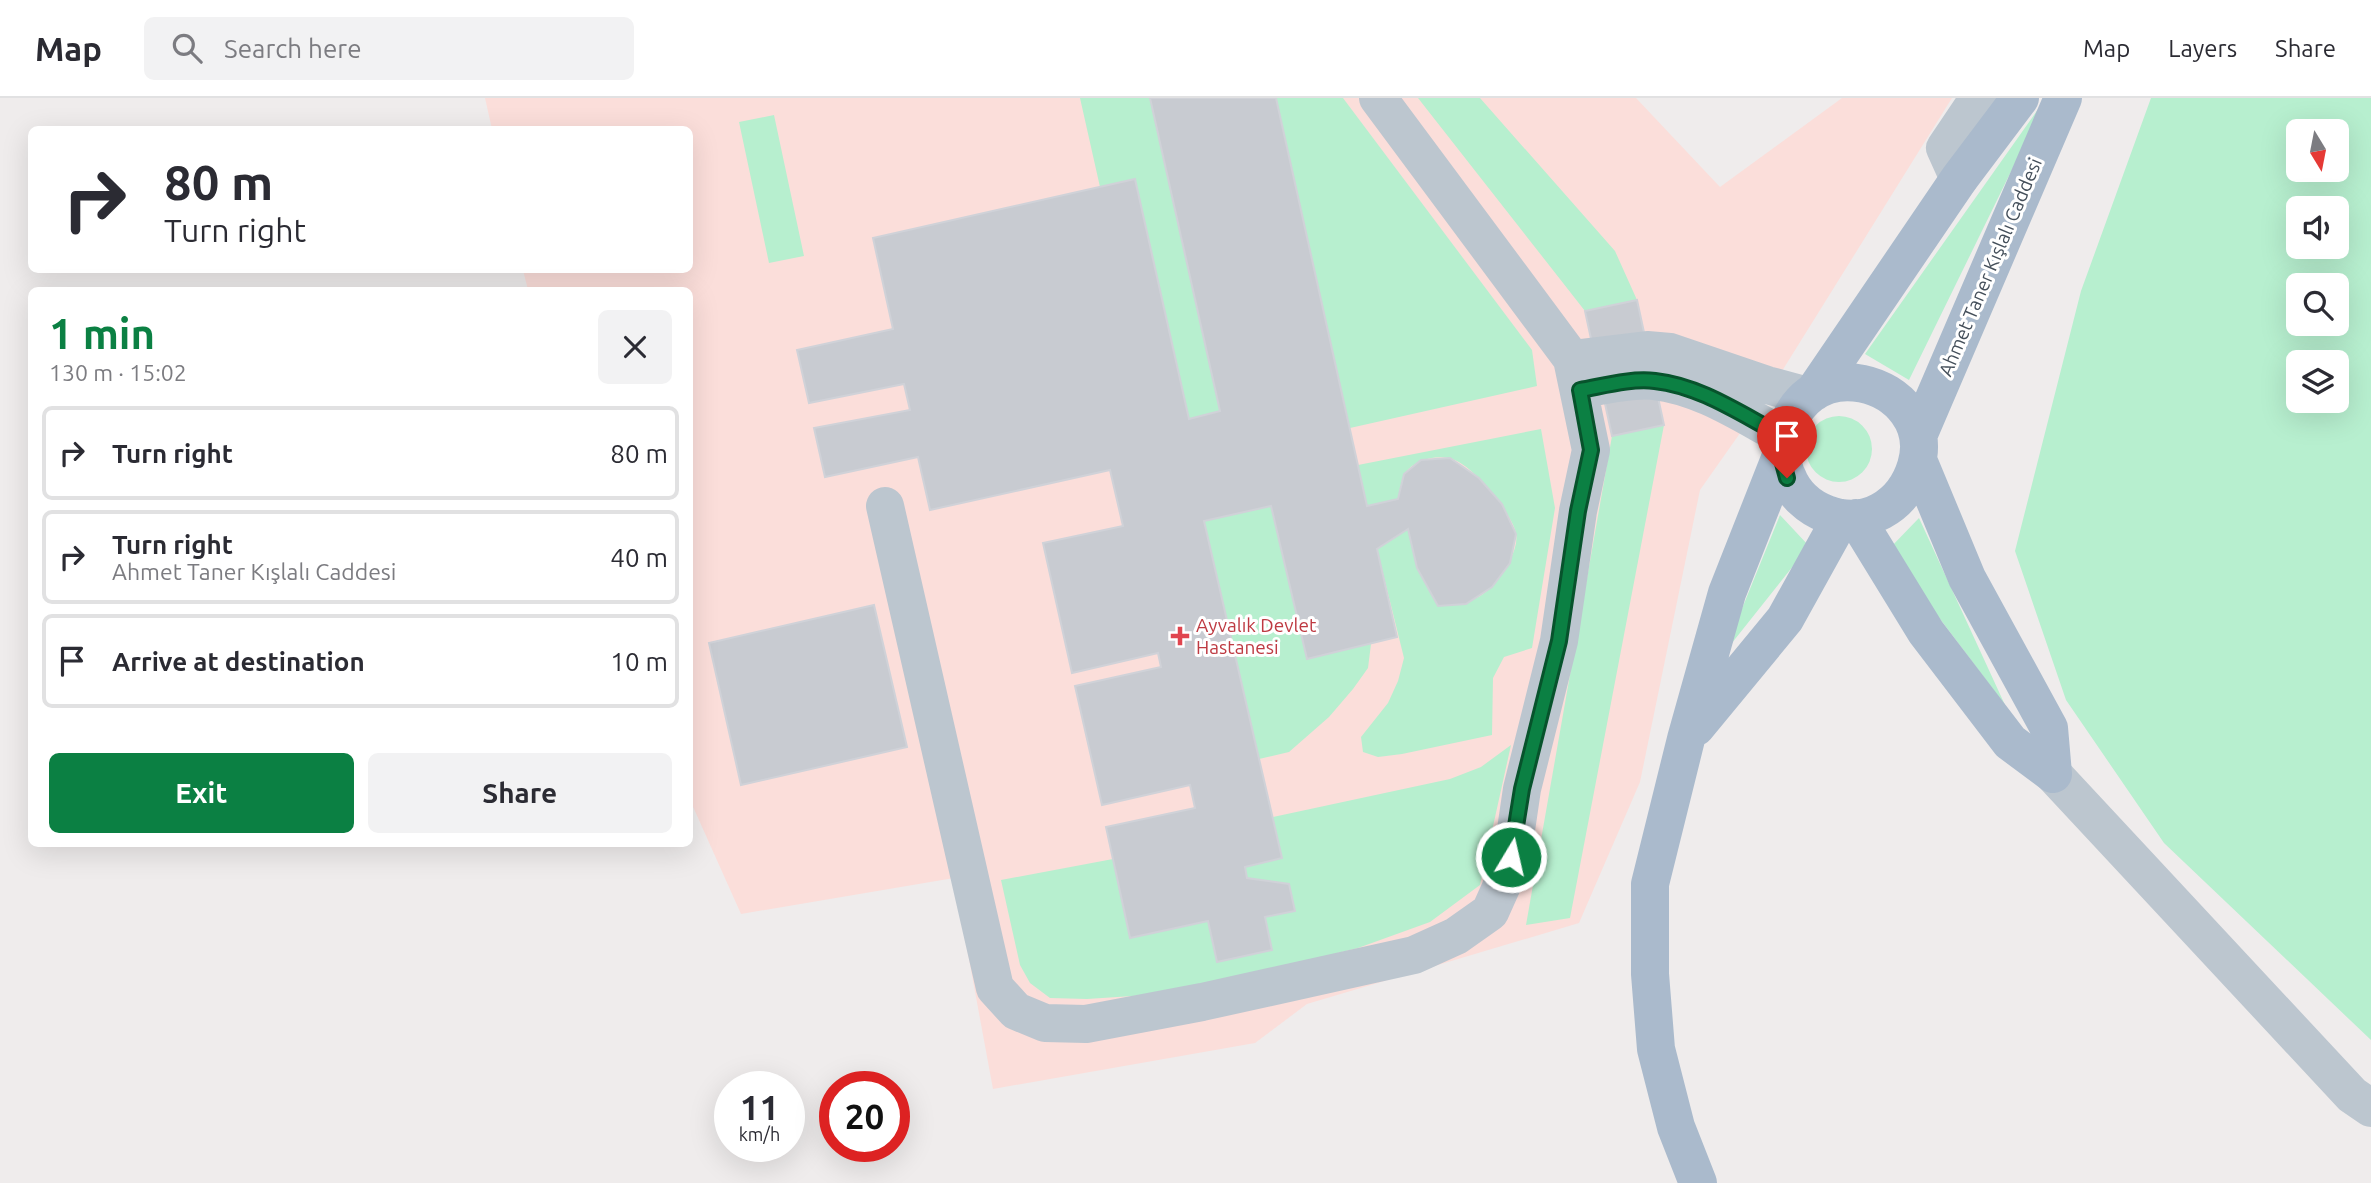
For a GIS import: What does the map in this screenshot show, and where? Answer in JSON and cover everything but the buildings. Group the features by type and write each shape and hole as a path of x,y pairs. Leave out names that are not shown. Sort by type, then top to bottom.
{"main road":[{"name":"Ahmet Taner Kışlalı Caddesi","path":"1849,518 1879,512 1898,500 1912,481 1918,448 2063,98"},
{"path":"1698,1183 1676,1127 1656,1049 1650,974 1650,884 1686,739 1727,593 1792,414 1811,394 1959,179 2019,99"},
{"path":"1811,394 1834,383 1856,382 1877,387 1896,399 1910,416 1918,448 1967,578 2049,728 2053,774"},
{"path":"1782,446 1787,478 1800,498 1818,512 1849,518 1926,632 2010,742 2053,774"},
{"path":"1686,739 1784,619 1849,518"}],"street":[{"path":"885,506 995,988 1016,1011 1045,1023 1086,1024 1202,1002 1414,955 1457,936 1490,912 1503,884 1511,857 1522,789 1559,641 1578,511 1591,450 1576,375 1378,98"},
{"path":"1576,375 1647,350 1670,352 1767,385 1811,394"},
{"path":"1576,375 1652,380 1687,387 1720,402 1782,446"},
{"path":"2053,774 2352,1095 2371,1108"}],"shaded area":[{"name":"Ayvalık Devlet Hastanesi","path":"485,98 1636,98 1720,187 1842,98 1952,98 1769,392 1700,490 1640,782 1579,923 1307,1004 1255,1043 993,1089 954,878 741,914 693,807 693,287 527,287 524,273 693,273 693,126 491,126"}],"green space":[{"path":"1080,98 1150,98 1220,411 1189,419 1100,187"},
{"path":"1276,98 1343,98 1532,350 1537,386 1350,428"},
{"path":"1418,98 1480,98 1615,251 1637,300 1585,311"},
{"path":"2046,98 1909,380 1865,354"},
{"path":"2151,98 2371,98 2371,1040 2164,843 2066,700 2015,551 2081,291"},
{"path":"774,115 804,256 769,263 739,122"},
{"path":"1839,416 1852,419 1862,426 1869,436 1872,449 1869,462 1862,472 1852,479 1839,482 1826,479 1816,472 1809,462 1806,449 1809,436 1816,426 1826,419"},
{"path":"1664,425 1570,918 1526,925 1612,436"},
{"path":"1541,429 1555,508 1532,648 1504,657 1493,678 1492,735 1402,754 1378,757 1363,752 1361,737 1388,703 1404,658 1377,549 1408,529 1417,568 1438,606 1457,604 1472,600 1493,586 1514,551 1516,533 1507,513 1489,489 1468,468 1449,458 1437,457 1419,462 1405,473 1398,499 1367,506 1358,465"},
{"path":"1271,506 1307,658 1371,644 1368,668 1329,717 1289,752 1259,759 1204,521"},
{"path":"1780,515 1809,546 1724,653"},
{"path":"1919,518 2005,705 1888,550"},
{"path":"1511,745 1480,885 1430,922 1358,948 1245,976 1148,995 1087,999 1050,998 1030,983 1020,965 1001,880 1113,859 1208,921 1265,917 1295,911 1289,884 1247,878 1245,867 1282,858 1273,817 1450,779 1481,767"}],"place":[{"name":"Ayvalık Devlet Hastanesi","path":"1180,636"}],"route":[{"path":"1511,857 1522,789 1559,641 1578,511 1591,450 1580,390 1652,380 1687,387 1783,436 1781,456 1787,478"}]}
